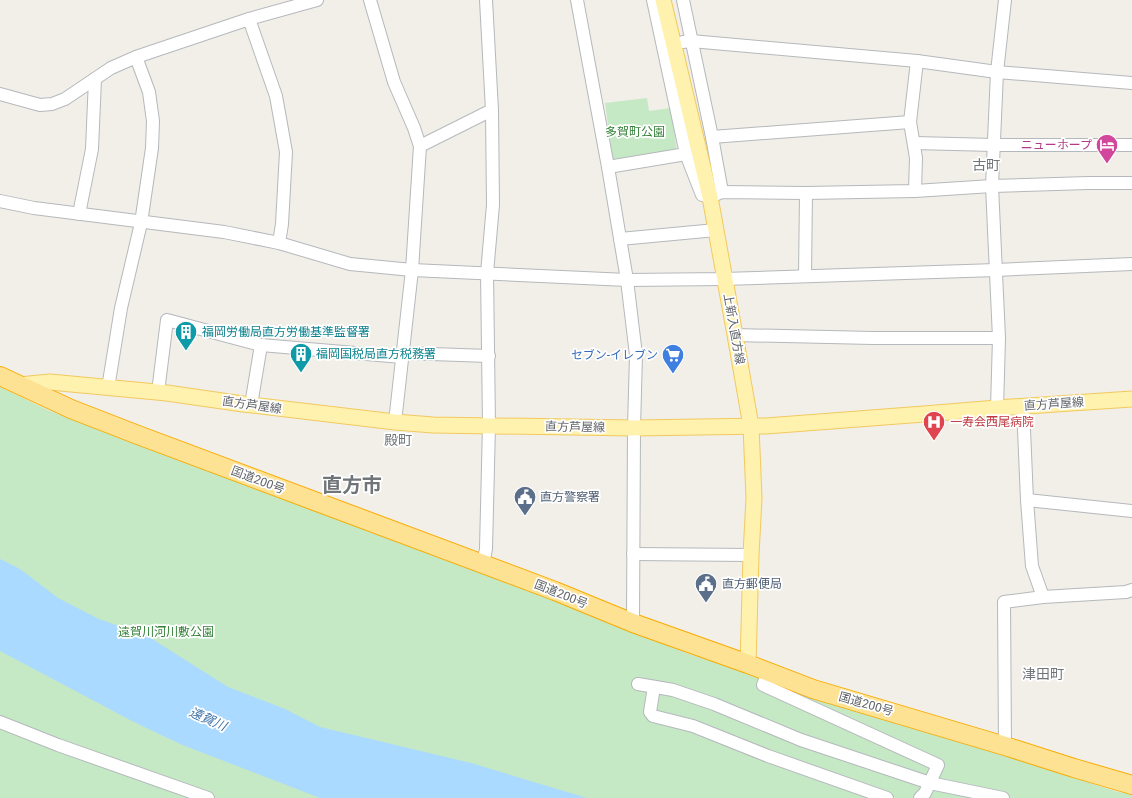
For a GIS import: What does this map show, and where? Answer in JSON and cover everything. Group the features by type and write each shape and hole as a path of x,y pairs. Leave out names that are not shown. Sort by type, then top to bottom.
{"highway":[{"name":"国道200号","path":"0,376 71,408 138,435 555,591 633,623 813,689 1006,746 1132,786"}],"main road":[{"name":"上新入直方線","path":"663,0 716,194 716,230 751,426 754,498 748,664"},
{"name":"直方芦屋線","path":"19,385 50,382 158,392 251,405 433,426 489,425 634,428 751,426 1132,399"}],"street":[{"path":"0,94 40,105 52,104 65,99 96,80 111,68 136,57 249,19 317,0"},
{"path":"370,0 394,82 414,128 420,146 412,270 395,422"},
{"path":"483,564 486,549 489,425 488,273 493,205 492,110 486,0"},
{"path":"577,0 627,280 636,355 633,623"},
{"path":"653,0 686,154 702,195 915,191 992,186 1132,183"},
{"path":"683,0 687,42 712,137 716,194"},
{"path":"997,408 999,338 992,186 998,72 1005,0"},
{"path":"249,19 276,96 286,152 279,243"},
{"path":"687,42 917,61 998,72 1132,83"},
{"path":"108,388 121,308 141,223 152,148 153,121 149,92 136,57"},
{"path":"915,191 916,158 910,122 917,61"},
{"path":"79,214 92,149 96,80"},
{"path":"420,146 492,110"},
{"path":"712,137 910,122"},
{"path":"914,143 994,145 1132,145"},
{"path":"608,167 686,154"},
{"path":"805,276 806,193"},
{"path":"0,201 34,208 141,223 224,232 279,243 350,264 412,270 627,280 724,279 1132,264"},
{"path":"620,239 716,230"},
{"path":"158,392 167,320 261,345 403,355 489,356"},
{"path":"735,335 873,338 999,338"},
{"path":"251,405 261,345"},
{"path":"1023,406 1027,500 1032,566 1043,597"},
{"path":"1027,500 1132,511"},
{"path":"633,554 751,555"},
{"path":"1006,746 1004,602 1043,597 1126,592 1132,590"},
{"path":"768,672 763,685 938,765 925,793 920,798"},
{"path":"638,684 673,690 714,704 801,740 930,783 1003,798"},
{"path":"654,687 650,712 653,716 693,726 768,756 888,798"},
{"path":"0,722 58,745 208,798"}],"green space":[{"name":"多賀町公園","path":"647,98 649,111 671,108 677,152 613,161 605,103"},
{"name":"遠賀川河川敷公園","path":"0,387 50,411 481,572 689,654 1118,792 1132,794 1132,798 0,798"}],"water":[{"name":"遠賀川","path":"0,559 20,569 58,598 99,619 149,637 228,687 285,709 320,727 471,763 587,798 320,798 180,744 132,721 0,651"}],"place":[{"name":"ニューホープ","path":"1107,164"},
{"name":"福岡労働局直方労働基準監督署","path":"186,352"},
{"name":"福岡国税局直方税務署","path":"301,374"},
{"name":"セブン-イレブン","path":"673,374"},
{"name":"一寿会西尾病院","path":"934,442"},
{"name":"直方警察署","path":"525,516"},
{"name":"直方郵便局","path":"706,604"}],"district":[{"name":"古町","path":"986,165"},
{"name":"殿町","path":"398,440"},
{"name":"直方市","path":"352,485"},
{"name":"津田町","path":"1043,674"}]}
